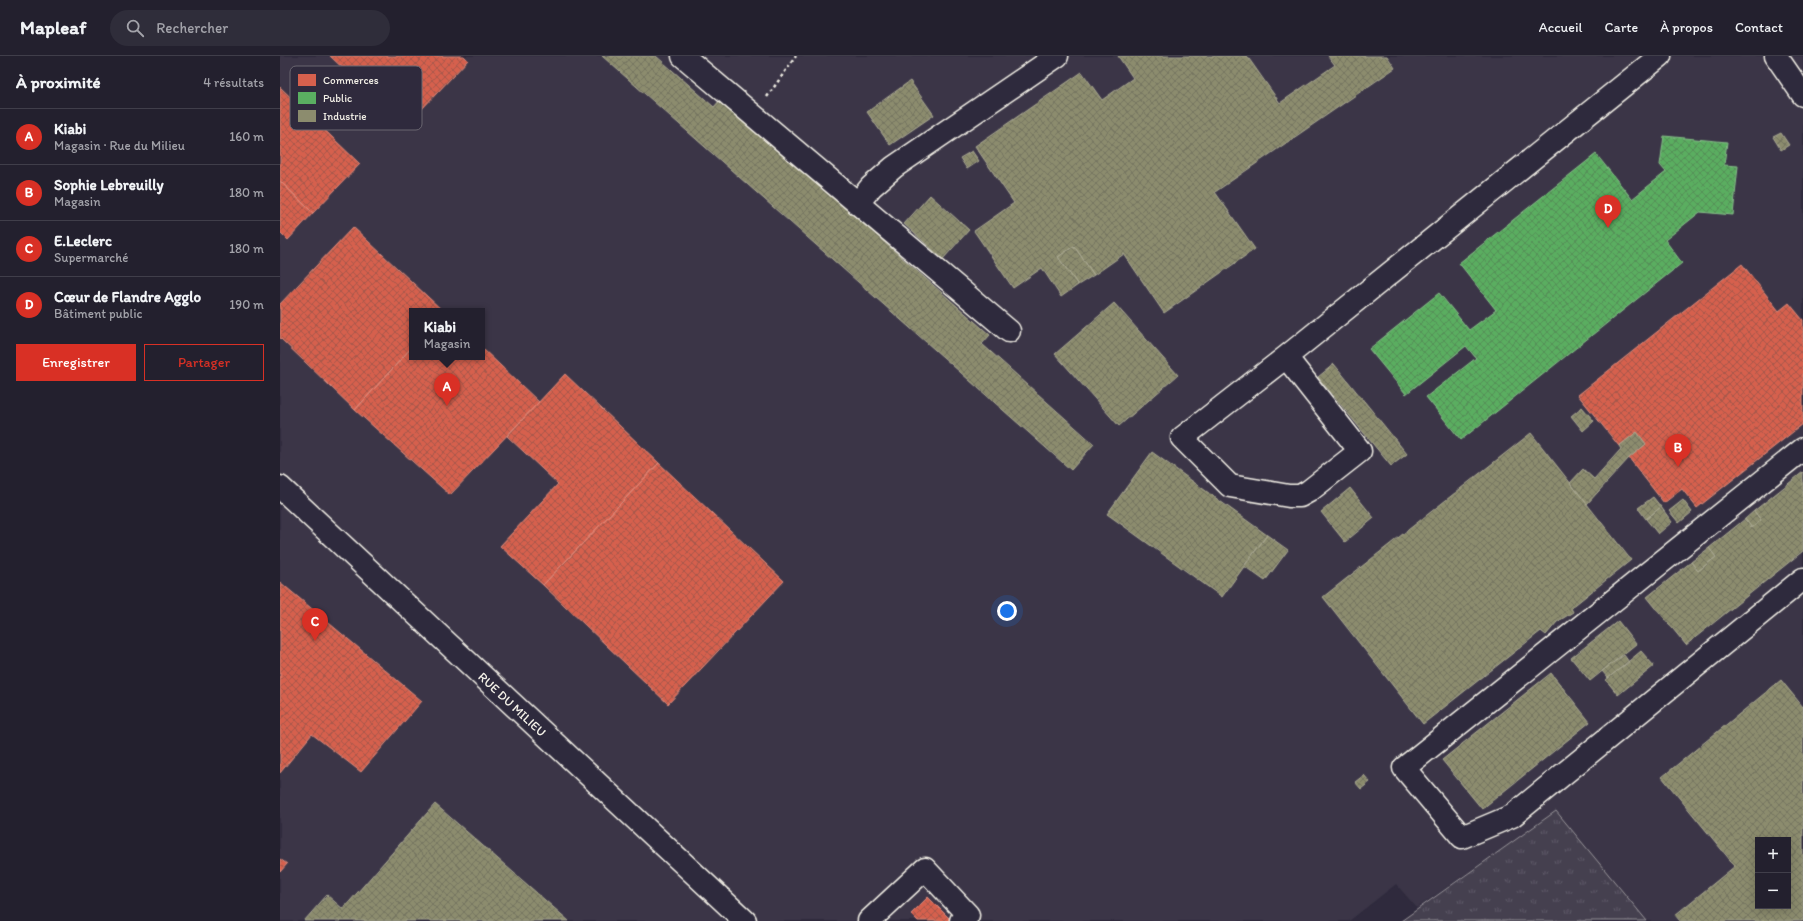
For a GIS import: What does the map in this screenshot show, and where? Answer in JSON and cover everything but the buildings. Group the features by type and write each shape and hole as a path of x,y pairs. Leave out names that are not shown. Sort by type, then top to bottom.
{"street":[{"path":"683,56 1009,331"},
{"path":"858,203 872,187 894,167 1057,56"},
{"path":"1286,357 1360,451 1310,491 1300,496 1276,495 1230,486 1182,438 1286,357 1660,56"},
{"path":"1776,56 1803,95"},
{"path":"1803,449 1404,768 1462,837 1512,816 1803,579"},
{"name":"RUE DU MILIEU","path":"280,487 745,921"},
{"path":"869,921 926,868 968,915 961,921"}],"path":[{"path":"754,116 796,56"}],"shaded area":[{"path":"280,56 1803,56 1803,921 1647,921 1556,811 1417,908 1396,884 1349,921 280,921"}],"green space":[{"path":"1556,811 1647,921 1401,921"}],"place":[{"name":"Cœur de Flandre Agglo","path":"1608,228"},
{"name":"Kiabi","path":"447,406"},
{"name":"Sophie Lebreuilly","path":"1678,467"},
{"name":"E.Leclerc","path":"315,641"}]}
